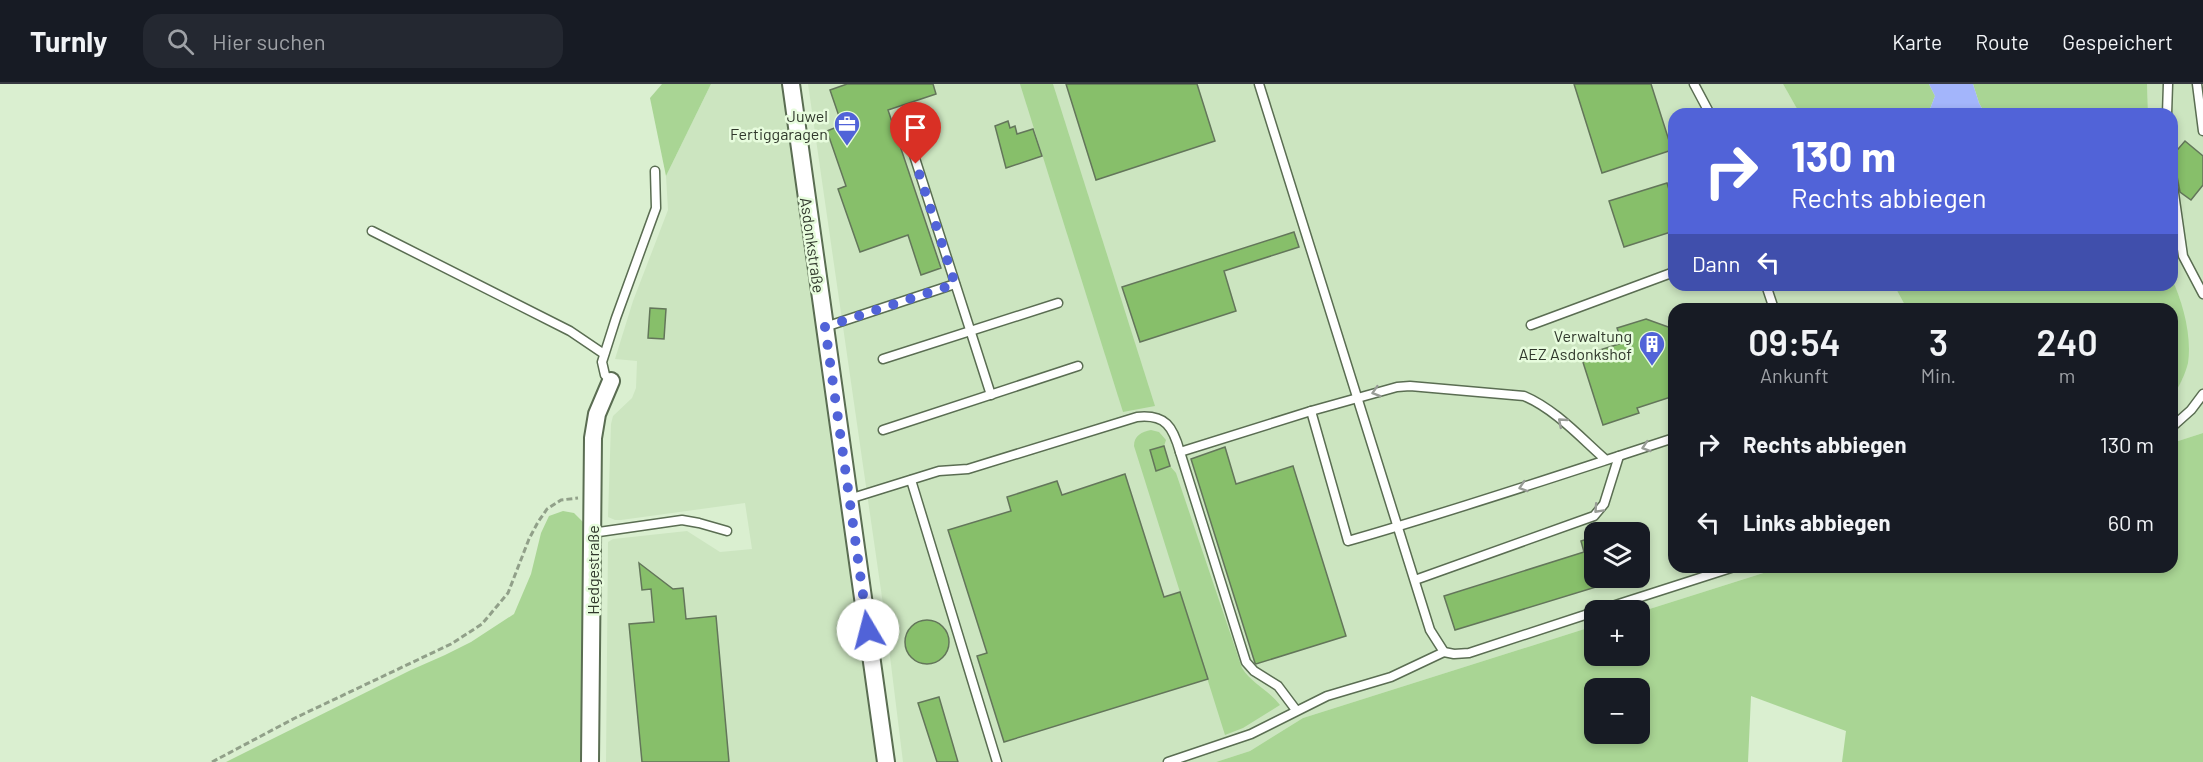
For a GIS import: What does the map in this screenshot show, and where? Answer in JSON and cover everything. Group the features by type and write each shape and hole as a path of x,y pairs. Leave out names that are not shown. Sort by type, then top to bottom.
{"street":[{"name":"Asdonkstraße","path":"791,84 886,762"},
{"name":"Hedgestraße","path":"590,762 593,438 597,414 611,381"}],"lane":[{"path":"1259,84 1430,630 1444,652"},
{"path":"1694,84 1707,108"},
{"path":"2167,108 2168,84"},
{"path":"2197,84 2203,131"},
{"path":"904,124 991,395"},
{"path":"611,381 603,369 604,354 656,208 655,171"},
{"path":"2178,221 2183,256 2203,294"},
{"path":"372,231 570,331 604,354"},
{"path":"1531,325 1668,274"},
{"path":"825,327 955,284"},
{"path":"883,360 1058,303"},
{"path":"883,430 1078,366"},
{"path":"1180,452 1384,389 1410,386 1524,396 1536,401 1606,460"},
{"path":"2178,422 2191,410 2203,394"},
{"path":"1311,411 1348,541 1668,440"},
{"path":"849,499 946,470 968,469 1137,417 1157,418 1166,423 1176,438 1246,662 1254,672 1278,686 1296,710"},
{"path":"1415,580 1594,516 1604,504 1618,456"},
{"path":"911,480 997,762"},
{"path":"592,533 682,520 727,531"},
{"path":"1631,600 1715,573"},
{"path":"1168,762 1251,734 1327,696 1390,677 1444,652 1469,653 1584,615"}],"path":[{"path":"212,762 295,718 451,644 482,624 508,593 529,539 547,509 561,500 592,497"}],"shaded area":[{"path":"711,84 782,84 877,762 606,762 608,542 613,539 687,531 720,552 752,549 745,503 621,520 608,517 611,424 613,416 632,398 636,388 637,361 615,359 633,301 668,210 666,176"},
{"path":"808,84 1783,84 1797,108 1668,108 1668,291 1897,291 1904,303 1668,303 1668,573 1763,573 1650,609 1650,600 1584,600 1584,629 1303,718 1250,751 1216,762 903,762 887,632"},
{"path":"2147,84 2203,84 2203,433 2178,441 2178,387 2183,378 2186,326 2177,291 2178,108 2148,108"}],"green space":[{"path":"662,84 711,84 666,176 650,98"},
{"path":"1020,84 1053,84 1155,406 1123,412"},
{"path":"1783,84 1929,84 1935,96 1930,108 1797,108"},
{"path":"1973,84 2147,84 2148,108 1982,108"},
{"path":"1897,291 2177,291 2186,320 2189,342 2188,363 2178,387 2178,303 1904,303"},
{"path":"1151,430 1159,432 1166,440 1164,446 1150,450 1157,471 1170,466 1176,473 1242,668 1280,705 1243,728 1225,735 1134,446 1135,439 1139,435"},
{"path":"2203,433 2203,762 1842,762 1846,731 1751,696 1748,762 1216,762 1250,751 1303,718 1584,629 1584,666 1650,666 1650,609 1763,573 2178,573 2178,441"},
{"path":"563,511 574,513 583,522 581,762 226,762 471,642 514,614 531,574 541,533 549,516"}],"water":[{"path":"1929,84 1973,84 1982,108 1930,108 1935,96"}],"building":[{"path":"847,84 933,84 936,94 888,110 941,268 921,275 908,235 860,252 838,189 846,186 827,131 842,125 830,90"},
{"path":"1066,84 1197,84 1215,141 1096,180"},
{"path":"1574,84 1651,84 1668,137 1668,151 1602,173"},
{"path":"1008,121 1010,128 1015,126 1017,134 1033,129 1042,156 1006,168 995,126"},
{"path":"2185,141 2203,156 2203,185 2191,200 2180,192 2178,149"},
{"path":"1667,183 1668,233 1624,247 1609,201"},
{"path":"1294,232 1299,247 1224,271 1236,311 1140,342 1122,287"},
{"path":"650,308 666,309 664,339 648,338"},
{"name":"Verwaltung AEZ Asdonkshof","path":"1646,319 1668,327 1668,398 1637,408 1639,413 1603,425 1581,356 1622,343 1617,328"},
{"path":"1164,446 1170,466 1156,471 1150,450"},
{"path":"1225,447 1236,484 1293,466 1346,636 1255,663 1191,459"},
{"path":"1125,474 1164,597 1180,592 1208,679 1004,742 977,656 987,653 948,530 1011,511 1007,497 1057,481 1062,495"},
{"path":"1584,552 1584,588 1593,588 1455,630 1444,596"},
{"path":"639,563 673,589 683,588 686,619 716,616 729,762 642,762 629,624 654,622 651,589 642,590"},
{"path":"927,620 936,621 943,626 948,633 948,651 943,658 936,663 927,664 918,663 911,658 906,651 905,642 906,633 911,626 918,621"},
{"path":"939,697 958,762 937,762 918,703"}],"place":[{"name":"Juwel Fertiggaragen","path":"847,147"},
{"name":"Verwaltung AEZ Asdonkshof","path":"1652,367"}],"route":[{"path":"868,630 825,327 955,284 916,164"}]}
